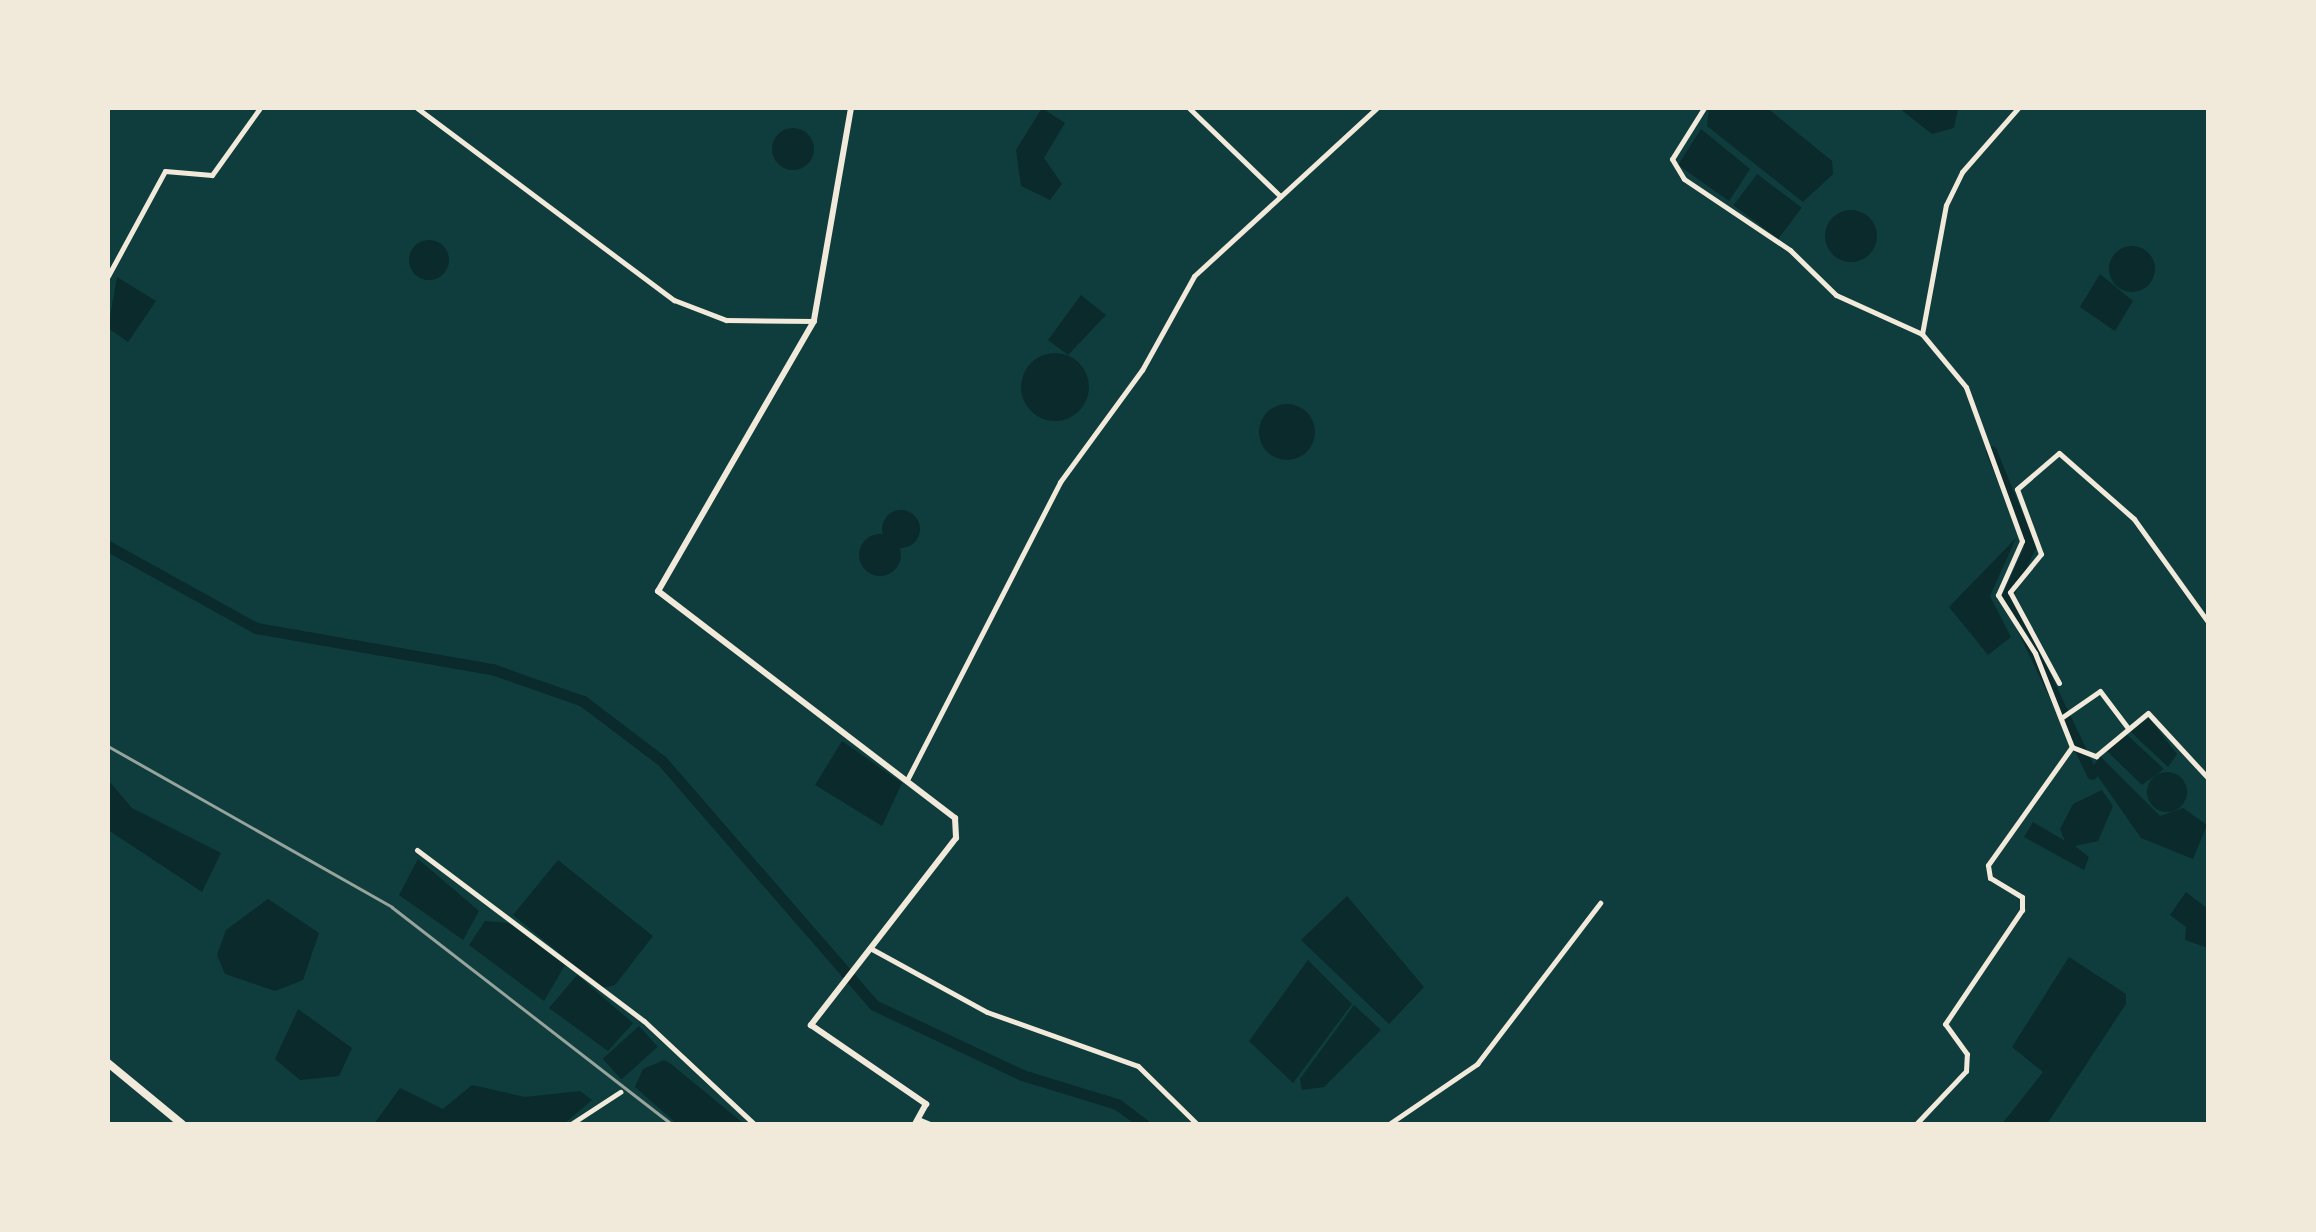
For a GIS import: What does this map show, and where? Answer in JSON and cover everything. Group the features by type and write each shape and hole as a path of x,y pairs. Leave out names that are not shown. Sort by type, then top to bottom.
{"main road":[{"path":"108,1063 182,1124"}],"street":[{"path":"108,276 165,171 212,175 260,108"},
{"path":"417,108 510,186 682,304 726,320 814,320"},
{"path":"851,108 814,320 658,591 951,812 958,832 811,1026 828,1044 926,1104 917,1122 930,1124"},
{"path":"1188,108 1280,196"},
{"path":"908,778 1060,482 1142,370 1194,276 1376,108"},
{"path":"1704,108 1672,158 1684,179 1790,250 1836,295 1922,334 1966,387 1980,447 2020,535 1998,595 2062,718 2072,747"},
{"path":"1922,334 1946,205 1962,172 2018,108"},
{"path":"2059,683 2010,592 2042,554 2017,489 2059,453 2134,519 2208,622"},
{"path":"2062,718 2100,691 2128,728"},
{"path":"1916,1124 1966,1072 1968,1054 1944,1029 2022,910 2022,897 1990,878 1988,865 2072,747 2084,746 2096,756 2148,713 2208,778"},
{"path":"418,850 644,1021 754,1124"},
{"path":"1389,1124 1477,1064 1600,903"},
{"path":"868,951 987,1012 1138,1066 1198,1124"},
{"path":"570,1124 620,1092"}],"water":[{"path":"1042,108 1065,123 1044,158 1062,184 1050,200 1021,186 1016,150"},
{"path":"1709,108 1767,108 1832,161 1833,174 1803,202 1707,126"},
{"path":"1899,108 1958,108 1954,128 1932,134"},
{"path":"793,128 808,134 814,149 808,164 793,170 778,164 772,149 778,134"},
{"path":"1701,129 1750,169 1729,201 1678,165"},
{"path":"1757,174 1802,208 1778,239 1734,205"},
{"path":"1851,210 1869,218 1877,236 1869,254 1851,262 1833,254 1825,236 1833,218"},
{"path":"429,240 443,246 449,260 443,274 429,280 415,274 409,260 415,246"},
{"path":"2132,246 2148,253 2155,269 2148,285 2132,292 2116,285 2109,269 2116,253"},
{"path":"2100,274 2133,301 2115,331 2080,307"},
{"path":"117,277 156,301 128,342 108,328"},
{"path":"1081,295 1106,315 1068,355 1048,340"},
{"path":"1055,353 1068,355 1079,363 1087,374 1087,400 1079,411 1068,419 1055,421 1042,419 1031,411 1023,400 1021,387 1023,374 1031,363 1042,355"},
{"path":"1287,404 1307,412 1315,432 1307,452 1287,460 1267,452 1259,432 1267,412"},
{"path":"901,510 915,515 920,529 915,543 901,548 887,543 882,529 887,515"},
{"path":"880,534 895,540 901,555 895,570 880,576 865,570 859,555 865,540"},
{"path":"2016,538 1990,596 2011,637 1988,655 1949,607"},
{"path":"2149,718 2177,754 2168,767 2130,731"},
{"path":"2126,734 2164,769 2142,785 2107,751"},
{"path":"842,741 902,783 882,826 815,785"},
{"path":"2100,756 2160,816 2183,808 2207,825 2193,859 2141,838 2092,768"},
{"path":"2167,772 2181,778 2187,792 2181,806 2167,812 2153,806 2147,792 2153,778"},
{"path":"108,780 132,808 221,853 202,892 108,830"},
{"path":"2102,790 2113,806 2098,841 2075,846 2089,857 2084,870 2024,837 2033,822 2065,841 2060,829 2073,804"},
{"path":"418,859 479,911 463,940 399,895"},
{"path":"558,860 653,936 615,985 602,988 513,915"},
{"path":"2186,892 2208,909 2208,948 2185,940 2186,927 2170,915"},
{"path":"1347,896 1424,987 1389,1024 1301,940"},
{"path":"268,899 319,933 303,980 275,991 225,974 217,955 226,930"},
{"path":"485,921 509,923 565,965 544,1001 469,945"},
{"path":"2069,957 2126,994 2126,1004 2047,1124 2002,1124 2043,1072 2012,1047"},
{"path":"1308,960 1352,1004 1293,1083 1249,1041"},
{"path":"577,975 633,1023 608,1051 549,1008"},
{"path":"1354,1005 1381,1030 1324,1087 1302,1090 1300,1079"},
{"path":"298,1009 352,1048 339,1076 300,1080 275,1059"},
{"path":"639,1026 658,1047 621,1080 603,1059"},
{"path":"664,1060 744,1124 677,1124 635,1087 643,1069"},
{"path":"472,1085 525,1097 580,1091 592,1100 564,1124 374,1124 400,1088 443,1109"}],"waterway":[{"path":"1991,451 2030,546 2007,596 2092,774"},
{"path":"108,546 256,628 492,669 583,701 662,761 874,1005 1022,1075 1117,1104 1144,1124"}],"railway":[{"path":"108,746 392,907 672,1124"}]}
